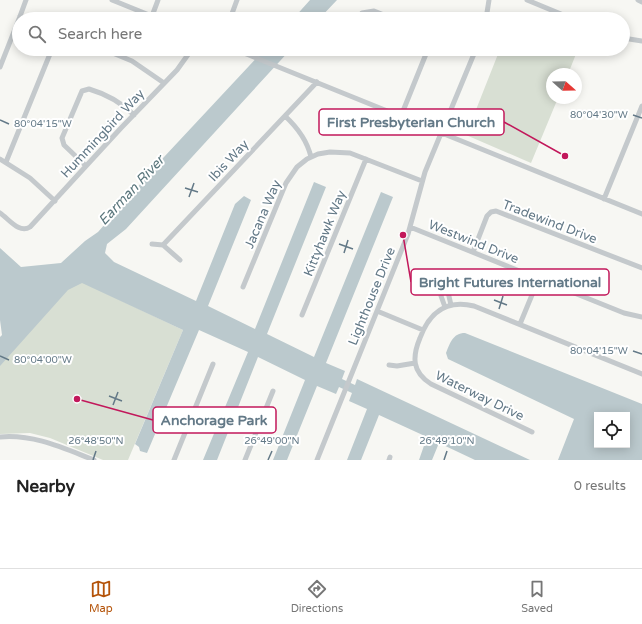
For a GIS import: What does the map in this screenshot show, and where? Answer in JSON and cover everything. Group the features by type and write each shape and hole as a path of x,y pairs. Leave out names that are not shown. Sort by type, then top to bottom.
{"street":[{"path":"22,12 26,0"},
{"path":"112,0 142,12"},
{"path":"154,12 158,0"},
{"path":"233,12 237,0"},
{"path":"487,12 489,0"},
{"path":"528,0 556,12"},
{"path":"638,0 642,2"},
{"path":"0,66 12,37"},
{"path":"630,39 642,41"},
{"path":"6,162 49,56"},
{"path":"120,56 132,61 164,83"},
{"name":"Hummingbird Way","path":"0,213 19,228 24,230 30,227 177,70 187,56"},
{"path":"252,56 642,214"},
{"path":"400,116 425,56"},
{"name":"Lighthouse Drive","path":"317,460 410,227 422,181 473,56"},
{"name":"Ibis Way","path":"163,245 316,82"},
{"path":"86,166 64,145 62,138 82,92 89,89 120,102 134,115"},
{"path":"604,199 642,106"},
{"path":"285,116 294,124 304,138 312,157 325,152 335,151 350,153 422,181"},
{"name":"Jacana Way","path":"243,287 286,183 297,167 312,157"},
{"path":"0,159 30,178 55,201"},
{"name":"Kittyhawk Way","path":"302,315 366,159"},
{"name":"Tradewind Drive","path":"472,252 487,216 491,212 496,211 642,268"},
{"name":"Westwind Drive","path":"410,227 624,313 642,317"},
{"path":"152,244 163,245 180,260"},
{"path":"520,324 538,278"},
{"path":"445,307 441,296 442,292 444,291 449,294 451,305"},
{"path":"389,365 397,366 415,363 416,348 423,330 433,315 445,307 463,304 474,306 642,374"},
{"path":"377,311 423,330"},
{"name":"Waterway Drive","path":"415,363 420,374 426,381 532,432"},
{"path":"174,460 213,364"},
{"path":"244,460 273,391"},
{"path":"0,437 15,436 36,439 56,445 83,458 94,460"}],"shaded area":[{"path":"310,0 337,0 326,12 299,12"},
{"path":"258,56 285,56 126,229 107,244 105,253 114,262 196,301 235,204 244,196 251,200 208,306 255,329 314,182 326,187 267,334 314,357 381,192 393,197 326,363 345,371 342,379 355,385 357,379 530,460 475,460 439,443 432,460 419,460 427,437 379,415 361,460 347,460 367,409 349,401 352,393 339,387 336,394 317,386 287,460 273,460 305,380 258,357 217,460 203,460 248,352 199,330 147,453 140,451 139,447 135,444 183,330 82,283 68,290 0,366 0,337 2,335 0,320 0,248 21,267 61,263 85,241 98,232 164,157"},
{"path":"497,56 575,56 570,68 546,68 546,104 556,104 531,163 466,135"},
{"path":"82,282 183,330 128,460 103,460 50,438 30,433 0,434 0,365 68,289"},
{"path":"465,333 642,404 642,460 558,460 574,419 448,359 446,353 451,342 458,335"}],"place":[{"name":"First Presbyterian Church","path":"565,156"},
{"name":"Bright Futures International","path":"403,235"},
{"name":"Anchorage Park","path":"77,399"}],"water label":[{"name":"Earman River","path":"131,190"}]}
